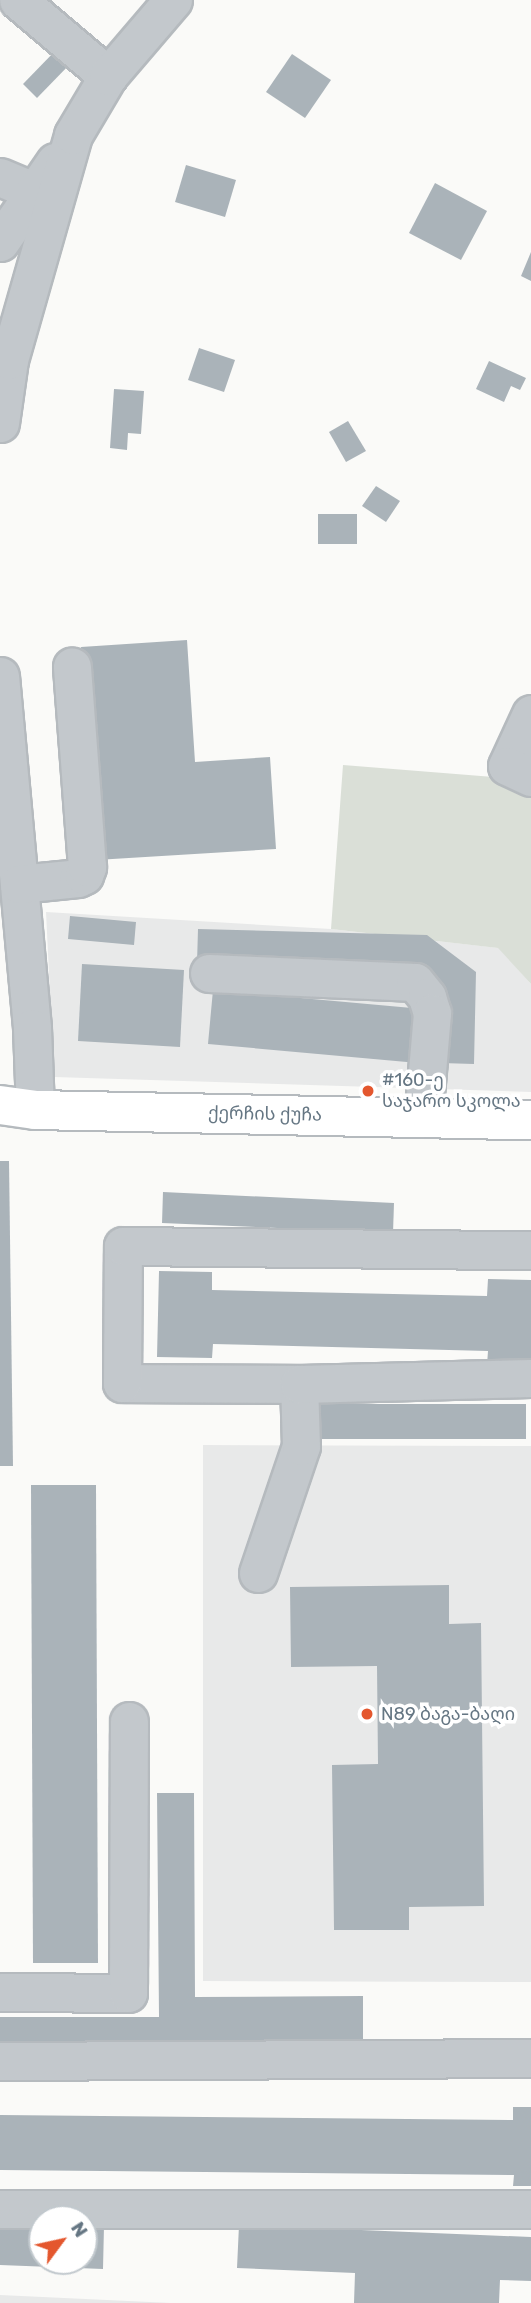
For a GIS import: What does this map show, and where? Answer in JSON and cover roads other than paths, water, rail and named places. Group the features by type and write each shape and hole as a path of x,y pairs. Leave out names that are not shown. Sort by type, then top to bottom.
{"main road":[{"name":"ქერჩის ქუჩა","path":"18,1108 531,1120"}],"street":[{"path":"18,0 108,76"},
{"path":"0,242 73,135 108,76 173,0"},
{"path":"0,423 9,360 73,135"},
{"path":"0,177 34,192"},
{"path":"19,884 78,878 84,875 87,867 72,667"},
{"path":"0,676 19,884 18,1108"},
{"path":"531,715 507,766 531,777"},
{"path":"209,973 415,982 427,997 432,1013 423,1118"},
{"path":"531,1250 123,1246 122,1382 299,1384 531,1378"},
{"path":"258,1573 301,1446 299,1384"},
{"path":"0,1992 128,1993 130,1721"},
{"path":"0,2062 531,2058"},
{"path":"0,2209 531,2209"}],"place":[{"name":"#160-ე საჯარო სკოლა","path":"368,1091"},
{"name":"N89 ბაგა-ბაღი","path":"367,1714"}]}
